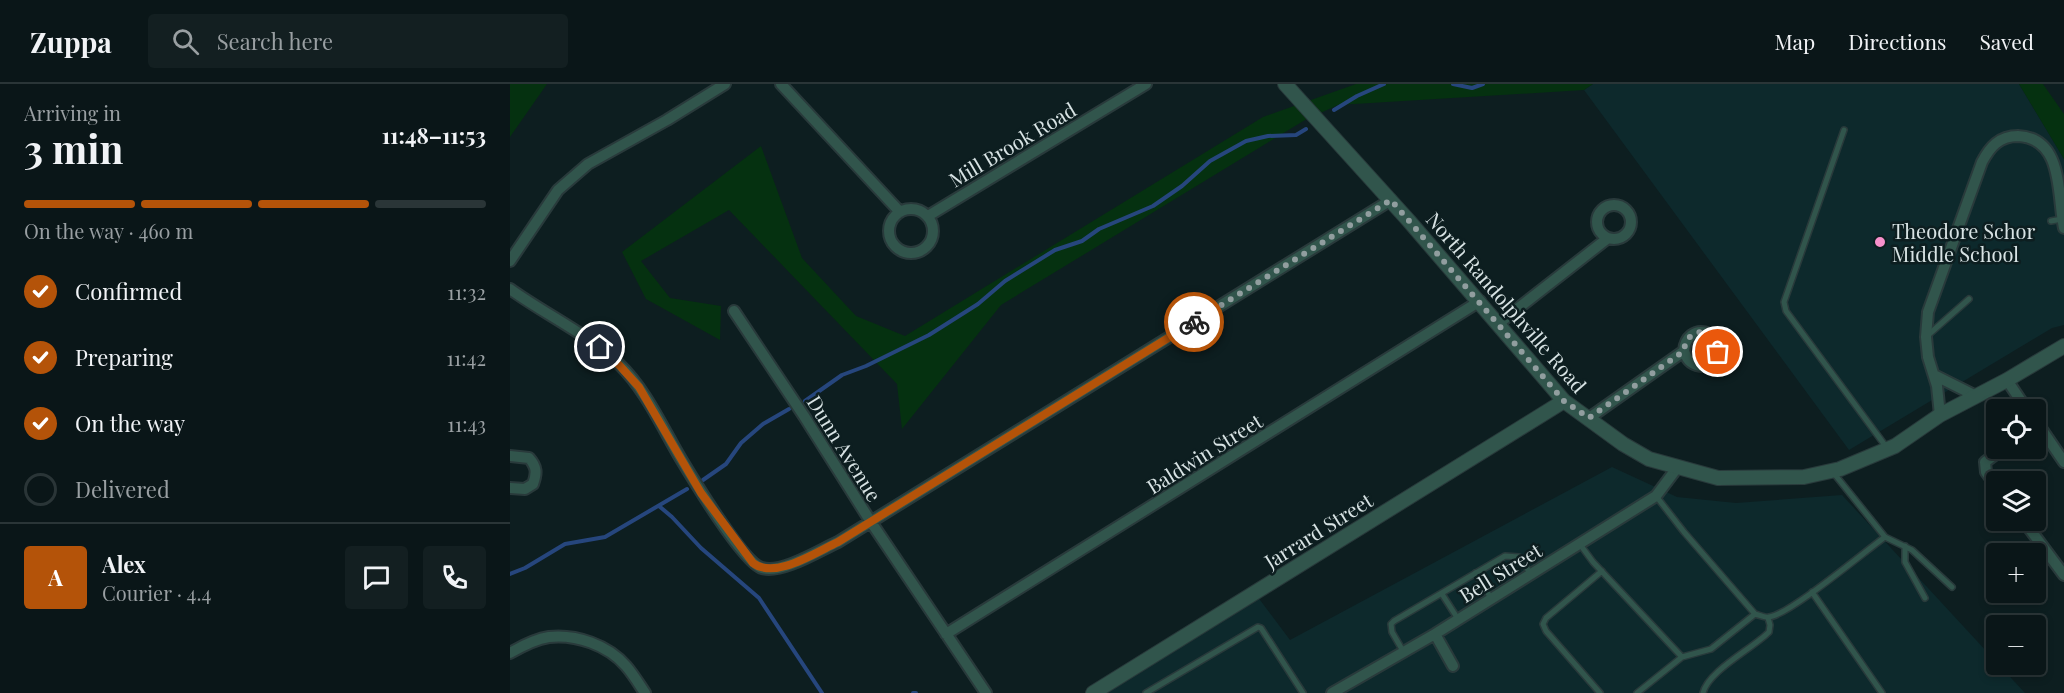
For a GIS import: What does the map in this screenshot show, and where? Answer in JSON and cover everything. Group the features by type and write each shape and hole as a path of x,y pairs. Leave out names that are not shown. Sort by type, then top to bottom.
{"street":[{"path":"510,261 558,190 588,164 726,84"},
{"path":"781,84 900,212"},
{"name":"Mill Brook Road","path":"928,216 1146,84"},
{"name":"North Randolphville Road","path":"1285,84 1391,200 1564,401 1623,444 1649,459 1718,478 1804,477 1832,470 1895,446 1940,415 2007,380 2064,346"},
{"path":"1940,415 1936,376 1928,357 1926,337 1928,312 1982,162 1993,145 2006,137 2025,137 2035,140 2048,150 2057,173 2059,222"},
{"path":"510,289 600,347 620,366 639,387 701,493 753,563 760,568 771,570 838,542 1391,200"},
{"path":"915,209 928,216 934,229 931,242 921,251 907,253 895,246 889,232 894,217 900,212 915,209"},
{"path":"1498,324 1608,238"},
{"name":"Baldwin Street","path":"946,634 1480,302"},
{"name":"Dunn Avenue","path":"734,311 871,522 986,693"},
{"path":"1589,418 1684,351"},
{"path":"1936,376 1976,396"},
{"path":"2007,380 2020,399"},
{"name":"Jarrard Street","path":"1093,693 1564,401"},
{"path":"2046,438 2064,462"},
{"path":"510,456 529,458 535,465 536,476 533,484 525,489 510,488"},
{"path":"1986,472 1985,462 1989,459"},
{"name":"Bell Street","path":"1332,693 1435,633 1656,496 1677,468"},
{"path":"2031,531 2064,574"},
{"path":"1435,633 1453,666"},
{"path":"510,652 549,637 568,637 586,641 615,656 626,666 645,693"}],"lane":[{"path":"1844,130 1784,302 1786,311 1888,449"},
{"path":"1926,337 1969,299"},
{"path":"1832,470 1885,537 1912,550 1952,588"},
{"path":"1656,496 1755,614 1768,618 1780,613 1812,592 1885,537"},
{"path":"1580,543 1602,571 1682,657"},
{"path":"1905,546 1905,562 1925,598"},
{"path":"1403,651 1392,632 1391,624 1475,573 1511,555 1523,562 1531,574"},
{"path":"1599,693 1546,631 1543,624 1546,618 1602,571"},
{"path":"1475,573 1491,598"},
{"path":"1812,592 1882,693"},
{"path":"1442,594 1458,619"},
{"path":"1637,693 1682,657 1711,649 1755,614"},
{"path":"1703,693 1704,687 1713,676 1769,632 1768,618"},
{"path":"1146,693 1258,627 1261,628 1303,693"}],"shaded area":[{"name":"Theodore Schor Middle School","path":"1593,84 2019,84 2064,159 2064,325 2052,328 1849,450 1584,90"},
{"path":"1612,467 1677,497 1736,503 1842,495 1986,651 1986,675 2008,675 2025,693 1107,693 1254,592 1290,640"}],"green space":[{"path":"510,84 547,84 510,137"},
{"path":"1356,84 1593,84 1584,90 1338,105 1305,120 1001,305 902,429 897,384 729,210 641,261 670,298 721,306 720,340 646,299 622,252 761,146 802,258 856,316 905,336 1263,117"},
{"path":"2019,84 2043,84 2064,114 2064,159"}],"waterway":[{"path":"1334,110 1357,96 1384,84"},
{"path":"1453,84 1472,88 1483,84"},
{"path":"805,401 842,375 866,366 929,335 978,304 1005,281 1055,250 1082,241 1099,229 1153,206 1182,186 1210,161 1246,141 1268,136 1296,135 1306,129"},
{"path":"703,480 726,464 741,443 763,424 789,409"},
{"path":"510,574 525,568 565,544 605,537 687,489"},
{"path":"659,506 701,548 759,598 822,693"}],"way so far":[{"path":"1194,322 1391,200 1564,401 1589,418 1684,351 1687,339 1694,333 1711,335 1717,343 1718,352"}],"place":[{"name":"Theodore Schor Middle School","path":"1880,242"}],"route":[{"path":"600,347 639,387 701,493 753,563 760,568 771,570 787,566 838,542 1194,322"}]}
